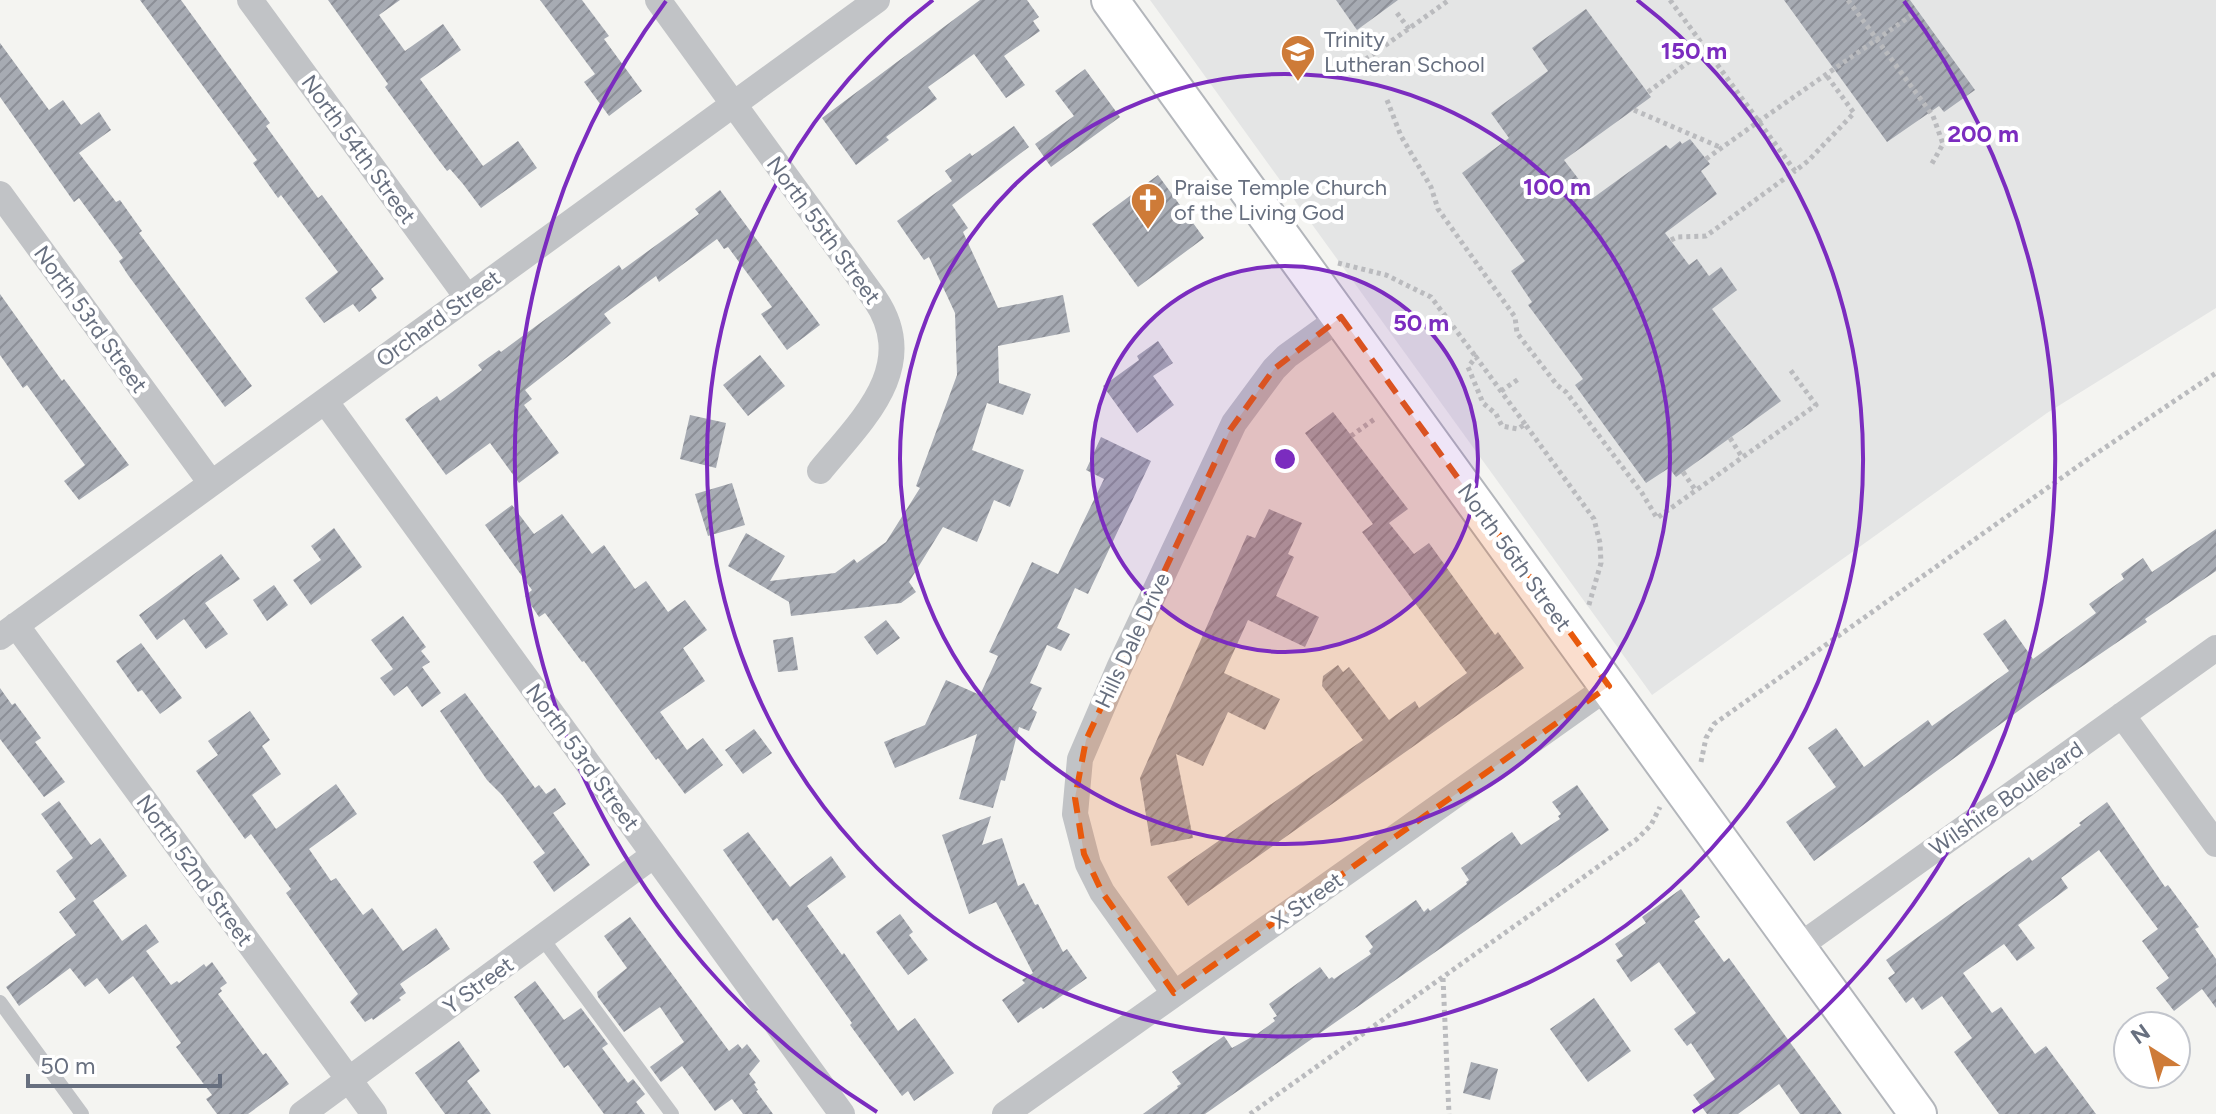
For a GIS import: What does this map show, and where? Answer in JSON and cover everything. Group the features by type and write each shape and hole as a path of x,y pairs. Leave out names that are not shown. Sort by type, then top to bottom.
{"main road":[{"name":"North 56th Street","path":"1110,0 1918,1114"}],"street":[{"name":"North 54th Street","path":"250,0 467,297"},
{"name":"North 55th Street","path":"658,0 875,299 891,333 887,380 878,397 820,471"},
{"name":"Orchard Street","path":"8,631 877,0"},
{"name":"North 53rd Street","path":"0,194 211,483"},
{"name":"Hills Dale Drive","path":"1174,993 1102,892 1088,864 1075,814 1080,759 1119,668 1234,423 1287,356 1341,317"},
{"name":"North 53rd Street","path":"325,401 842,1114"},
{"name":"North 52nd Street","path":"8,631 374,1114"},
{"name":"Wilshire Boulevard","path":"1798,947 2216,648"},
{"name":"X Street","path":"1005,1114 1609,686"},
{"path":"2122,715 2216,844"},
{"name":"Y Street","path":"302,1114 654,855"}],"lane":[{"path":"542,938 672,1114"},
{"path":"0,1002 82,1114"}],"path":[{"path":"1359,64 1449,0"},
{"path":"1670,0 1795,171"},
{"path":"1848,0 1933,116 1943,144 1930,167"},
{"path":"1397,13 1409,29"},
{"path":"1706,159 1912,15"},
{"path":"1648,92 1706,49"},
{"path":"1671,240 1706,236 1808,161 1854,113 1827,76"},
{"path":"1387,100 1401,136 1431,187 1438,209 1515,317 1517,333 1604,442 1657,518 1816,405 1789,368"},
{"path":"1634,110 1722,148"},
{"path":"1336,262 1386,275 1431,297 1594,519 1601,563 1588,609"},
{"path":"1476,357 1468,367 1483,403 1496,414 1502,426 1518,429 1525,424"},
{"path":"1534,367 1540,363"},
{"path":"1694,768 1701,763 1706,738 1714,724 2091,457 2216,373"},
{"path":"1501,391 1520,378"},
{"path":"1351,436 1376,417"},
{"path":"1730,438 1742,457"},
{"path":"1683,472 1696,491"},
{"path":"1250,1114 1637,839 1651,825 1665,795"},
{"path":"1443,977 1449,1114"}],"highlighted area":[{"path":"1341,317 1609,686 1174,993 1102,892 1084,854 1075,798 1086,740 1230,430 1274,369"}],"shaded area":[{"path":"1150,0 2216,0 2216,308 2047,413 1652,695"}],"building":[{"path":"140,0 181,0 270,123 266,126 318,198 322,195 384,279 371,289 377,298 359,312 353,304 324,323 305,298 338,272 281,195 278,198 253,163 257,160"},
{"path":"328,0 400,0 379,15 405,51 443,24 461,50 420,79 483,166 518,141 537,168 481,208 450,169 447,171 437,158 385,87 388,84"},
{"path":"540,0 582,0 609,36 604,39 642,91 609,116 584,82 595,74"},
{"path":"980,0 1027,0 1039,17 1033,21 1040,31 1004,56 1025,85 1006,98 974,54 928,87 937,99 886,137 889,140 856,165 822,118"},
{"name":"Trinity Lutheran School","path":"1336,0 1398,0 1357,30"},
{"path":"1784,0 1910,0 1975,90 1944,112 1939,106 1887,142"},
{"path":"1586,9 1651,97 1564,160 1593,198 1666,145 1670,149 1680,141 1682,144 1690,139 1710,164 1701,171 1717,194 1665,233 1689,265 1697,259 1709,276 1721,267 1737,290 1712,309 1781,401 1676,477 1669,468 1646,483 1575,385 1583,379 1528,305 1532,302 1511,271 1525,261 1462,173 1509,138 1491,113 1548,71 1532,48"},
{"path":"0,43 49,110 63,100 81,125 99,112 111,130 79,153 116,202 120,200 142,231 139,233 252,386 225,407 128,275 119,261 123,258 79,198 74,202 0,97"},
{"path":"1085,69 1120,117 1051,167 1035,144 1074,116 1055,91"},
{"path":"1014,126 1029,147 952,205 968,228 963,232 998,308 1063,295 1070,332 998,346 999,383 1031,394 1023,415 987,403 972,450 1024,470 1010,507 994,500 977,542 943,527 909,582 916,592 901,603 791,616 789,602 728,566 746,533 785,556 770,581 835,573 854,559 857,563 886,542 920,488 916,486 957,375 955,313 929,257 924,260 897,221 952,181 945,171"},
{"name":"Praise Temple Church of the Living God","path":"1158,175 1204,238 1138,287 1092,224"},
{"path":"720,190 820,325 787,350 761,314 772,307 728,247 724,249 717,239 659,282 656,276 604,314 611,323 525,390 532,399 524,405 559,453 519,483 490,443 446,475 405,419 437,396 440,401 482,370 478,365 499,350 501,352 619,265 622,270 699,214 695,209"},
{"path":"0,294 62,381 64,379 129,465 79,500 64,481 85,465 27,385 23,388 0,355"},
{"path":"1158,341 1173,363 1153,376 1174,405 1137,433 1103,386 1139,360 1137,356"},
{"path":"760,355 785,386 748,416 723,385"},
{"path":"1333,412 1408,509 1389,523 1414,554 1429,543 1495,635 1498,632 1524,668 1188,906 1167,877 1363,740 1322,686 1323,676 1338,665 1343,672 1349,667 1389,720 1415,701 1419,708 1467,673 1362,532 1373,524 1305,433"},
{"path":"690,415 726,423 716,468 680,459"},
{"path":"1101,437 1151,461 1088,594 1075,588 1057,628 1070,634 1061,651 1047,645 1030,683 1042,688 1032,709 1037,712 1029,731 1019,727 1005,781 1001,780 993,808 959,799 977,734 895,768 884,742 925,725 946,680 980,695 998,656 989,652 1032,562 1058,574 1104,479 1086,470"},
{"path":"732,483 745,525 708,536 695,494"},
{"path":"512,505 534,534 562,514 592,554 604,545 635,589 646,581 668,612 685,600 707,630 683,648 705,681 660,712 687,750 703,738 723,765 685,794 658,758 656,760 584,661 545,613 539,617 525,596 532,590 485,525"},
{"path":"1269,509 1302,523 1288,554 1294,557 1276,596 1319,617 1305,647 1248,620 1224,673 1280,699 1265,730 1228,712 1203,766 1176,754 1193,838 1151,846 1140,778 1247,535 1255,538"},
{"path":"334,528 362,567 311,605 293,580 321,560 311,546"},
{"path":"2216,529 2216,571 2145,619 2147,622 2043,693 1814,861 1786,822 1836,787 1808,748 1836,728 1864,767 1928,720 1932,726 2009,671 1983,634 2005,619 2033,659 2096,613 2089,604 2124,579 2121,574 2143,558 2152,572"},
{"path":"221,554 240,579 205,603 228,634 206,649 184,619 157,640 139,615"},
{"path":"274,585 288,605 267,621 253,600"},
{"path":"403,616 426,647 421,651 430,662 422,667 441,693 422,707 407,686 394,696 380,678 393,669 371,640"},
{"path":"886,620 900,638 877,655 864,637"},
{"path":"793,637 798,670 778,672 773,640"},
{"path":"141,643 182,698 160,714 142,690 138,692 116,661"},
{"path":"0,688 41,738 35,742 65,782 44,797 0,739"},
{"path":"465,693 535,788 539,785 546,794 555,788 566,804 553,813 590,865 554,892 533,862 545,853 502,795 487,780 440,711"},
{"path":"250,711 270,740 262,746 281,774 252,795 276,829 336,784 357,814 309,849 331,881 336,878 363,915 372,908 403,951 436,928 450,949 400,984 406,993 399,998 401,1000 373,1020 365,1022 350,1002 358,994 286,893 291,889 251,834 245,839 196,771 218,755 208,741"},
{"path":"754,729 772,753 743,774 725,750"},
{"path":"1577,785 1609,830 1205,1114 1143,1114 1181,1084 1172,1072 1224,1036 1232,1048 1257,1034 1277,1016 1269,1004 1320,967 1329,979 1334,979 1371,954 1369,951 1373,947 1365,936 1416,900 1424,912 1428,908 1430,911 1467,884 1469,880 1461,868 1512,832 1521,845 1560,819 1558,816 1561,814 1552,802"},
{"path":"59,801 91,845 100,838 127,876 93,901 122,941 146,924 159,942 146,951 171,985 212,962 227,983 218,994 263,1055 266,1053 289,1084 248,1114 217,1114 206,1099 212,1095 176,1047 181,1043 133,976 109,994 97,978 85,987 70,968 19,1006 6,987 76,935 59,912 76,899 56,871 73,858 41,814"},
{"path":"2107,802 2165,887 2168,885 2199,927 2195,929 2216,959 2216,1008 2202,989 2173,1010 2156,988 2169,978 2142,941 2158,929 2099,850 2061,878 2068,888 2018,925 2035,948 2017,961 2004,944 1963,973 1992,1013 2001,1007 2035,1054 2046,1046 2096,1114 1999,1114 1954,1052 1972,1038 1942,996 1922,1010 1913,997 1906,1003 1888,978 1895,973 1886,960 2029,857 2032,861 2081,825 2079,823"},
{"path":"991,816 982,845 1002,838 1018,886 1024,883 1063,952 1067,949 1087,978 1018,1023 1002,1000 1033,973 996,902 969,914 942,835"},
{"path":"748,832 790,887 831,856 846,877 807,906 898,1031 915,1018 954,1073 914,1101 908,1091 902,1096 777,918 773,921 723,850"},
{"path":"1681,889 1700,917 1694,921 1724,962 1729,958 1842,1114 1800,1114 1779,1084 1738,1114 1707,1114 1693,1095 1715,1079 1691,1043 1687,1046 1674,1029 1696,1013 1659,962 1631,982 1616,960 1623,956 1615,944 1646,923 1642,917"},
{"path":"900,914 913,932 909,935 928,960 908,975 876,932"},
{"path":"630,917 729,1051 738,1044 742,1049 747,1044 760,1061 749,1074 756,1083 756,1091 773,1114 743,1114 732,1099 715,1111 682,1066 661,1082 650,1067 684,1042 660,1007 624,1032 598,997 597,992 627,968 604,936"},
{"path":"535,981 564,1020 581,1008 608,1044 602,1048 628,1083 633,1079 645,1094 636,1102 645,1114 604,1114 568,1065 564,1068 514,997"},
{"path":"1594,998 1631,1051 1588,1082 1550,1029"},
{"path":"459,1041 480,1071 467,1081 491,1114 445,1114 415,1073"},
{"path":"1471,1062 1498,1069 1490,1100 1463,1093"}],"place":[{"name":"Trinity Lutheran School","path":"1298,83"},
{"name":"Praise Temple Church of the Living God","path":"1148,231"}]}
